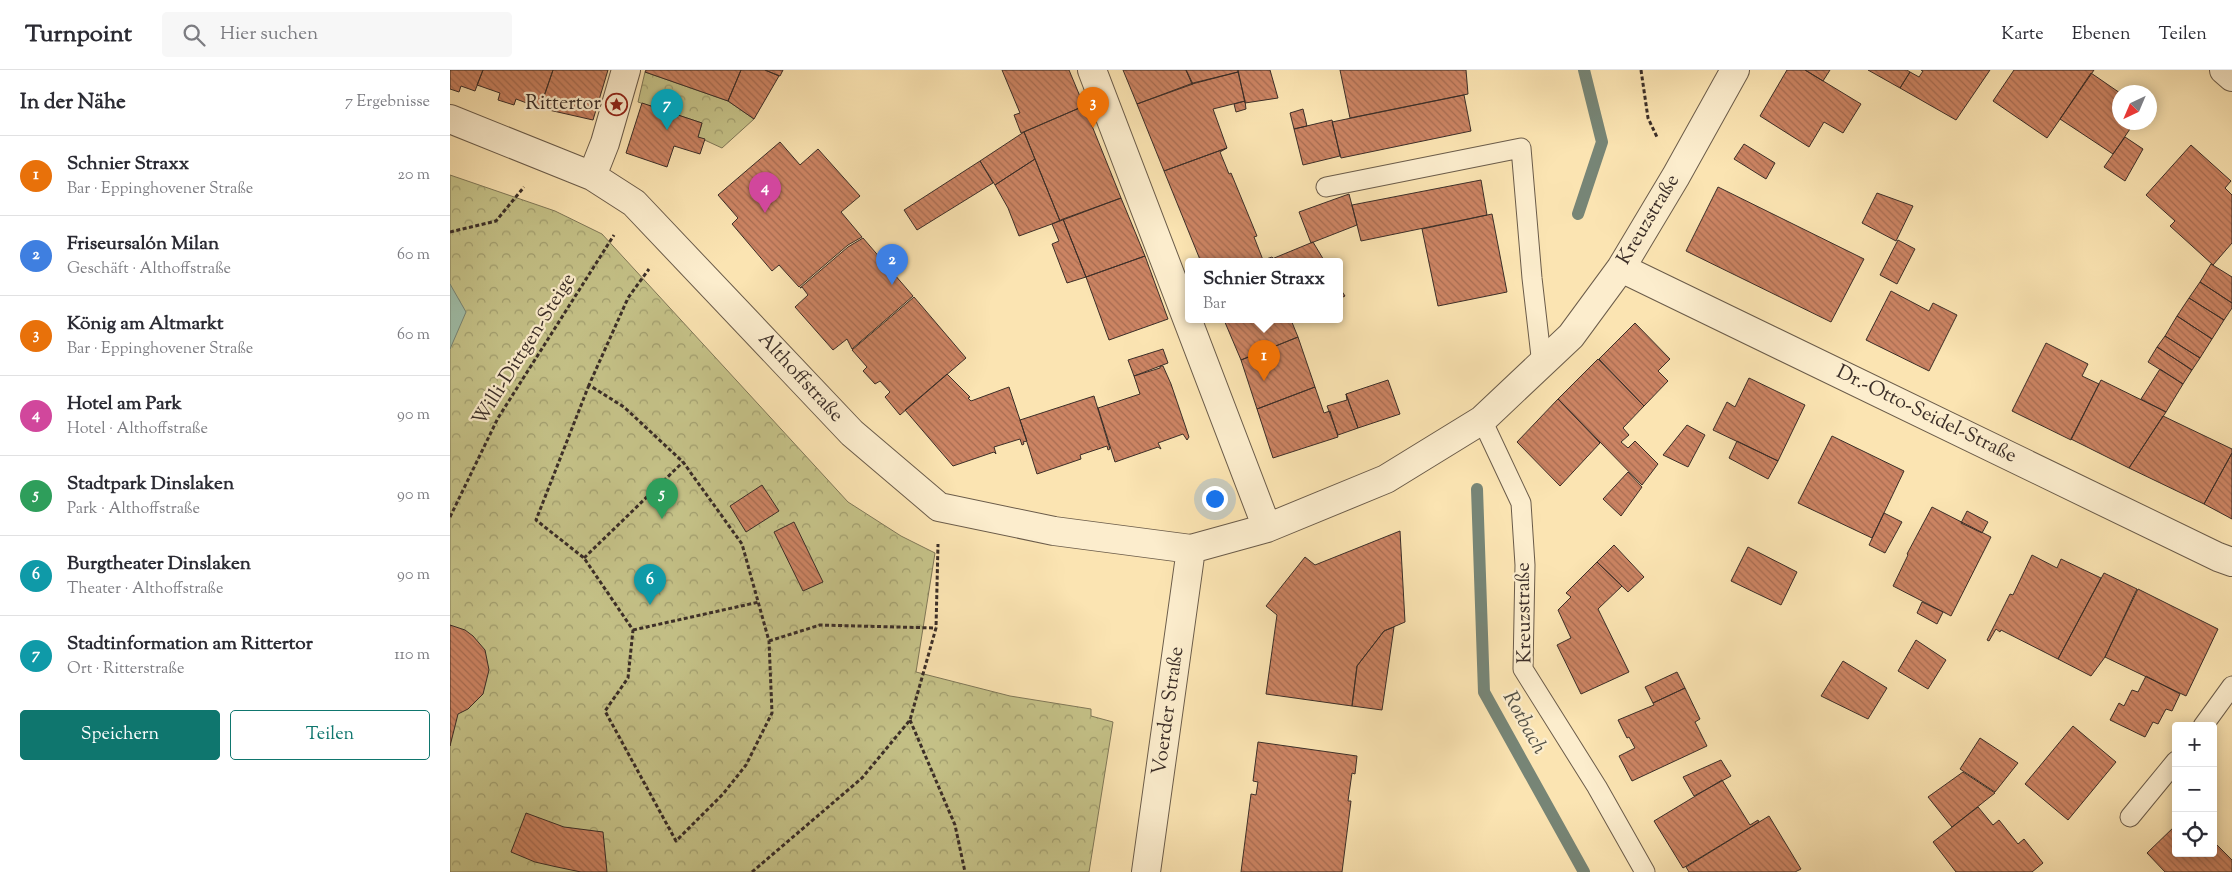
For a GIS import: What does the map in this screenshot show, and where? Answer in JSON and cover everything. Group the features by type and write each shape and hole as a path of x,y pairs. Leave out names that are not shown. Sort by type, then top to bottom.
{"street":[{"path":"592,176 605,143 626,70"},
{"path":"1092,70 1185,313"},
{"name":"Kreuzstraße","path":"1191,549 1267,528 1386,479 1482,420 1571,336 1621,268 1676,176 1735,70"},
{"path":"2224,70 2232,77"},
{"name":"Althoffstraße","path":"450,119 592,176 634,203 852,433 939,507 1054,531 1191,549"},
{"name":"Dr.-Otto-Seidel-Straße","path":"1621,268 2218,557 2232,562"},
{"path":"1189,323 1267,528"},
{"name":"Voerder Straße","path":"1146,872 1191,549"}],"lane":[{"path":"1326,187 1522,148 1532,278 1542,365"},
{"name":"Kreuzstraße","path":"1482,420 1521,503 1525,565 1523,669 1597,787 1645,872"},
{"path":"2206,722 2232,686"},
{"path":"2130,817 2172,766"}],"path":[{"path":"1641,70 1648,118 1676,176"},
{"path":"450,232 496,221 548,157"},
{"name":"Willi-Dittgen-Steige","path":"450,517 498,418 634,203"},
{"path":"589,385 624,407 682,462 742,544 769,641 772,713 746,765 723,794 676,841 605,711 628,678 633,630 584,558 536,520 589,385 628,298 671,241"},
{"path":"584,558 682,462"},
{"path":"752,872 862,778 910,720 936,628 939,507"},
{"path":"633,630 759,602"},
{"path":"769,641 820,625 936,628"},
{"path":"910,720 955,825 965,872"}],"green space":[{"path":"645,72 728,101 754,119 722,148 698,137 702,123 638,102"},
{"path":"450,175 555,211 602,234 848,502 901,536 935,553 916,672 1010,696 1091,709 1091,716 1113,722 1089,872 450,872"}],"shaded area":[{"path":"450,284 466,312 450,349"}],"building":[{"path":"450,70 483,70 475,91 461,86 459,92 450,89"},
{"path":"483,70 553,70 540,108 516,99 514,105 498,100 500,93 477,85"},
{"path":"553,70 608,70 593,120 540,108"},
{"path":"646,70 741,70 728,101 645,72"},
{"path":"741,70 765,70 779,76 754,119 728,101"},
{"path":"765,70 783,70 780,76"},
{"path":"1002,70 1069,70 1084,106 1021,133 1014,115 1020,113"},
{"path":"1123,70 1186,70 1193,84 1137,104"},
{"path":"1186,70 1238,70 1238,72 1192,84"},
{"path":"1238,70 1270,70 1278,98 1245,103"},
{"path":"1340,70 1466,70 1468,94 1350,118"},
{"path":"1787,70 1805,70 1861,104 1843,133 1824,122 1809,147 1760,116"},
{"path":"1805,70 1830,70 1823,81"},
{"path":"1868,70 1907,70 1910,72 1900,88"},
{"path":"1921,70 1990,70 1956,120 1900,88 1910,72 1919,77 1923,71"},
{"path":"2014,70 2094,70 2047,138 1993,101"},
{"path":"1238,72 1245,101 1213,109 1227,148 1164,171 1137,104 1193,83"},
{"path":"2091,73 2112,87 2112,130 2129,130 2113,154 2060,119"},
{"path":"1464,95 1471,131 1341,158 1332,122"},
{"path":"1245,101 1246,109 1236,112 1234,104"},
{"path":"642,103 702,123 698,137 705,139 700,154 674,146 667,167 626,153"},
{"path":"1084,106 1121,198 1060,221 1024,132"},
{"path":"1303,109 1307,126 1294,129 1290,113"},
{"path":"1332,120 1340,156 1303,165 1294,129"},
{"path":"1024,132 1035,159 995,185 980,161"},
{"path":"2125,137 2143,149 2125,181 2104,167"},
{"path":"780,142 800,165 818,149 860,196 841,212 862,237 848,245 799,287 779,265 772,271 732,224 738,218 718,195"},
{"path":"1744,144 1775,163 1766,179 1734,159"},
{"path":"2191,145 2231,181 2225,188 2232,195 2232,243 2213,265 2170,226 2175,221 2146,195"},
{"path":"1227,148 1220,152 1229,174 1231,173 1257,236 1254,237 1262,258 1199,258 1164,171"},
{"path":"1035,159 1060,221 1019,236 1008,208 995,185"},
{"path":"980,161 993,183 917,230 904,210"},
{"path":"1481,180 1487,215 1361,241 1352,205"},
{"path":"1718,187 1864,259 1831,322 1686,251"},
{"path":"1877,193 1913,206 1896,241 1862,223"},
{"path":"1349,194 1357,225 1311,243 1299,212"},
{"path":"1121,198 1145,256 1086,277 1063,219"},
{"path":"1492,214 1507,292 1438,306 1422,229"},
{"path":"1063,219 1086,277 1067,283 1052,244 1059,241 1052,224"},
{"path":"863,238 913,296 852,349 847,339 833,350 795,307 808,295 802,287 800,288 848,247"},
{"path":"1898,240 1915,249 1897,284 1880,275"},
{"path":"1313,242 1323,258 1274,258"},
{"path":"1145,256 1168,319 1109,340 1086,277"},
{"path":"2211,264 2232,277 2232,303 2200,282"},
{"path":"2200,282 2232,303 2232,308 2224,320 2189,298"},
{"path":"1891,291 1929,311 1933,303 1957,315 1929,371 1866,340"},
{"path":"914,297 966,358 900,415 885,397 890,392 880,381 875,384 863,371 867,367 852,350"},
{"path":"2189,298 2224,320 2212,339 2177,316"},
{"path":"2177,316 2212,339 2200,358 2165,336"},
{"path":"1225,323 1292,323 1298,337 1241,360"},
{"path":"1635,323 1670,359 1658,371 1668,381 1644,406 1599,359"},
{"path":"2165,336 2200,358 2192,370 2157,347"},
{"path":"1298,337 1315,387 1257,409 1241,360"},
{"path":"2046,343 2088,364 2082,376 2099,384 2071,440 2012,411"},
{"path":"2157,347 2192,370 2183,384 2148,362"},
{"path":"1163,349 1168,363 1134,376 1128,360"},
{"path":"1598,359 1644,406 1623,428 1629,435 1621,442 1628,448 1635,441 1658,464 1642,485 1558,399"},
{"path":"1160,366 1163,366 1171,384 1189,437 1187,440 1183,434 1158,443 1161,449 1158,447 1115,462 1098,408 1140,394 1134,376 1160,368"},
{"path":"2160,369 2183,384 2166,412 2141,399"},
{"path":"947,374 970,397 968,398 971,401 1009,387 1027,441 1023,442 1024,444 1022,445 1020,439 994,447 996,454 994,452 953,466 905,410"},
{"path":"1749,378 1805,405 1778,461 1713,430 1727,402 1735,407"},
{"path":"1388,380 1400,414 1358,428 1346,394"},
{"path":"2101,380 2166,412 2129,468 2071,439"},
{"path":"1315,387 1324,413 1330,411 1338,437 1273,458 1257,409"},
{"path":"1346,394 1358,428 1338,435 1327,406 1347,400"},
{"path":"1094,396 1110,449 1108,450 1107,446 1080,455 1081,459 1037,474 1020,420"},
{"path":"1558,399 1600,443 1560,486 1517,442"},
{"path":"2163,416 2232,449 2232,453 2204,504 2129,468"},
{"path":"1687,425 1705,435 1688,467 1663,455"},
{"path":"1832,436 1904,471 1872,538 1798,503"},
{"path":"1737,441 1778,461 1768,479 1729,458"},
{"path":"2232,453 2232,519 2204,504"},
{"path":"1628,472 1642,487 1621,516 1603,499"},
{"path":"762,485 779,511 746,532 730,506"},
{"path":"1932,507 1991,537 1951,616 1893,586 1907,554"},
{"path":"1967,511 1988,522 1982,533 1961,523"},
{"path":"1884,513 1902,522 1885,553 1869,545"},
{"path":"794,522 823,582 803,591 774,532"},
{"path":"1400,531 1405,622 1384,631 1357,666 1352,706 1266,694 1277,615 1266,606 1305,557 1315,565"},
{"path":"1614,545 1644,577 1628,592 1597,562"},
{"path":"1748,547 1797,572 1781,605 1731,581"},
{"path":"2032,555 2057,568 2061,559 2101,578 2058,659 2001,630 2000,632 1996,629 1989,641 1987,640 2010,594 2013,595"},
{"path":"1597,562 1622,586 1598,609 1629,672 1581,694 1557,645 1571,638 1558,610 1571,597 1566,593"},
{"path":"2104,573 2137,589 2105,657 2091,676 2058,659"},
{"path":"2138,589 2218,629 2186,696 2105,657"},
{"path":"1922,602 1943,612 1937,624 1917,613"},
{"path":"450,625 465,630 473,636 485,650 489,670 483,694 468,709 458,714 450,746"},
{"path":"1394,627 1382,710 1352,706 1357,666 1384,631"},
{"path":"1916,640 1946,660 1928,689 1898,671"},
{"path":"1843,661 1887,688 1868,719 1821,696"},
{"path":"1677,672 1685,688 1653,703 1645,687"},
{"path":"2146,676 2180,694 2172,711 2166,709 2158,724 2153,722 2145,737 2110,720 2119,703 2124,706 2132,690 2138,692"},
{"path":"1685,688 1700,719 1695,722 1707,746 1632,781 1619,756 1635,748 1629,737 1627,738 1618,720 1654,705 1653,703"},
{"path":"2073,726 2116,762 2068,820 2025,784"},
{"path":"1980,738 2018,763 1995,792 1960,769"},
{"path":"1258,742 1357,756 1355,774 1352,773 1348,801 1351,801 1342,872 1241,872 1251,794 1256,795 1258,782 1253,781"},
{"path":"1721,760 1731,776 1694,796 1683,777"},
{"path":"1963,772 1995,793 1952,827 1928,797"},
{"path":"1722,780 1750,825 1758,820 1759,822 1683,868 1654,821"},
{"path":"1978,807 1993,825 1999,820 2018,844 2024,839 2043,863 2032,872 1956,872 1933,842"},
{"path":"526,813 564,827 603,832 607,872 581,872 557,867 535,862 511,852"},
{"path":"1769,816 1801,869 1795,872 1689,872 1686,867"},
{"path":"2172,829 2172,857 2217,857 2217,845 2232,860 2232,872 2165,872 2147,853"}],"waterway":[{"name":"Rotbach","path":"1578,214 1602,142 1584,70"},
{"name":"Rotbach","path":"1477,489 1484,692 1584,872"}],"place":[{"name":"Rittertor","path":"617,104"},
{"name":"König am Altmarkt","path":"1093,128"},
{"name":"Stadtinformation am Rittertor","path":"667,130"},
{"name":"Hotel am Park","path":"765,213"},
{"name":"Friseursalón Milan","path":"892,285"},
{"name":"Schnier Straxx","path":"1264,381"},
{"name":"Stadtpark Dinslaken","path":"662,519"},
{"name":"Burgtheater Dinslaken","path":"650,605"}]}
